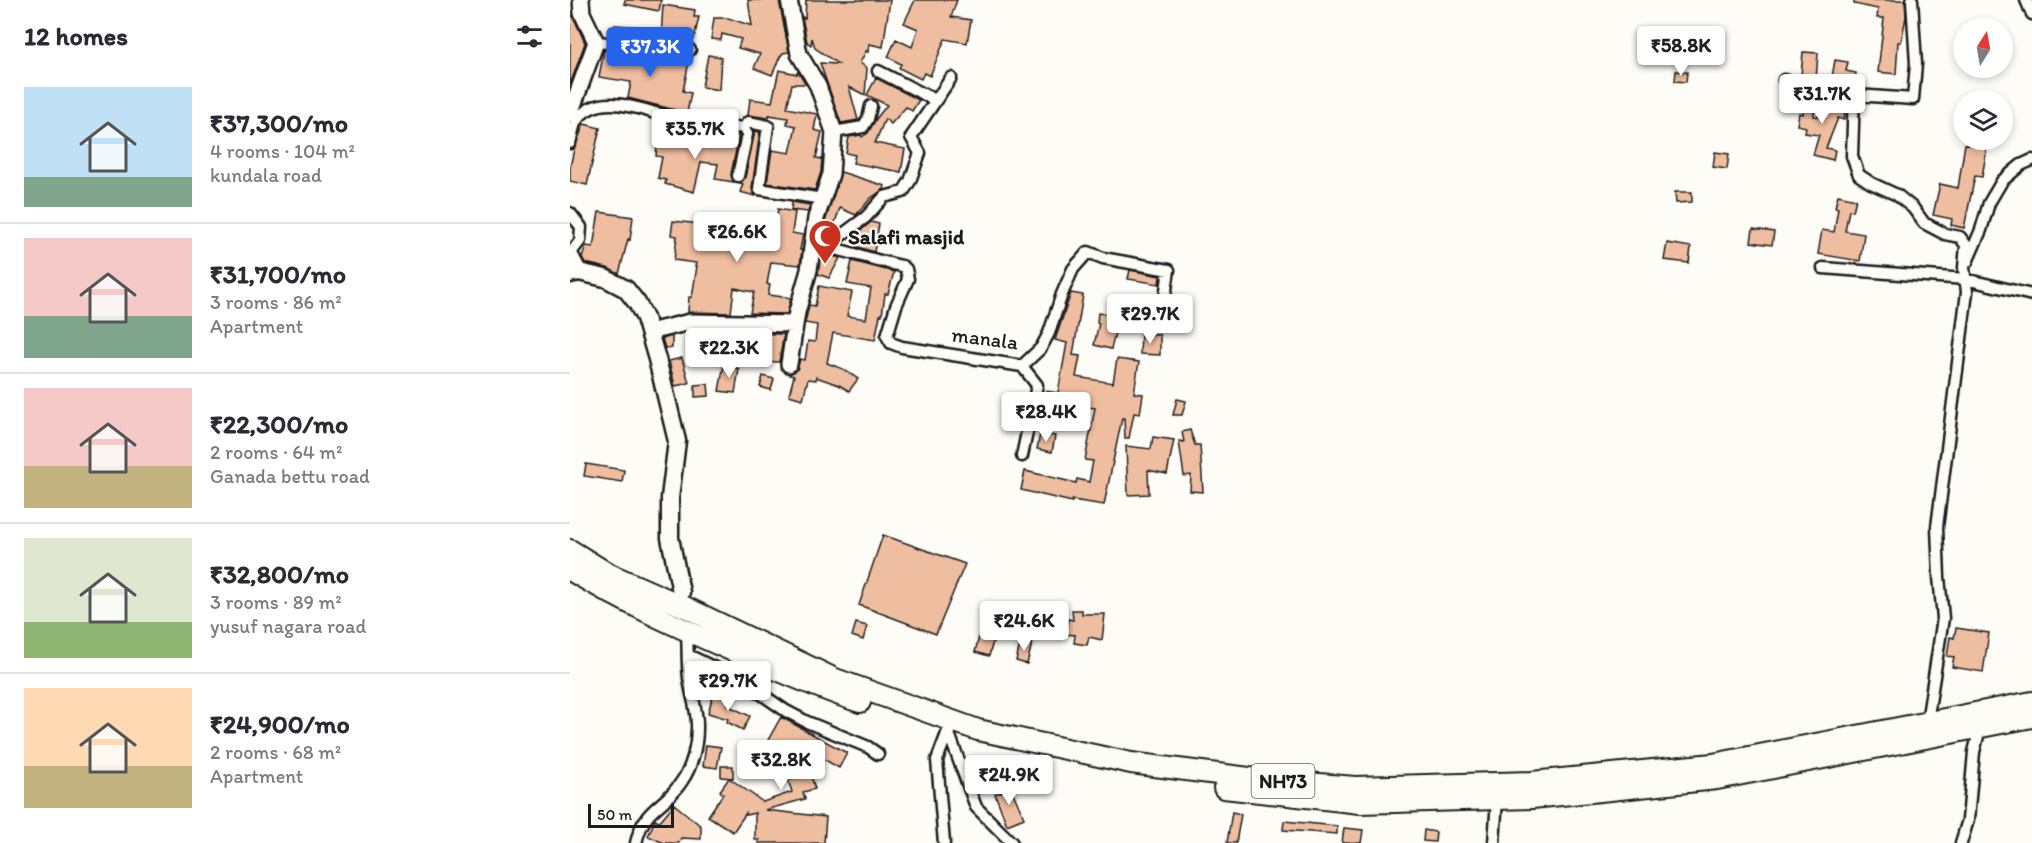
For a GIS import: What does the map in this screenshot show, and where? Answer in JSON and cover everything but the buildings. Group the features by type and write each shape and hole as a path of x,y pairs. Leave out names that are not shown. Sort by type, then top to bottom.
{"highway":[{"name":"NH73","path":"570,550 607,573 676,603 835,679 978,730 1131,763 1249,778 1355,787 1532,782 1713,764 2032,702"},
{"name":"NH73","path":"570,570 600,589 687,631 829,692 980,741 1131,774 1247,792 1360,803 1532,798 1717,779 2032,717"}],"main road":[{"path":"570,114 596,42 582,13 581,0"},
{"path":"789,0 799,54 818,86 834,132 831,174 816,218 820,245 807,280 795,324 789,364"},
{"path":"570,254 575,273 605,278 626,290 637,303 649,332 677,441 670,498 670,538 681,592 676,603"},
{"path":"649,332 690,322 795,324"}],"street":[{"path":"1784,80 1842,93 1913,99 1916,64 1912,0"},
{"path":"2026,0 2032,14"},
{"path":"596,42 690,50"},
{"path":"878,71 935,100"},
{"path":"820,245 866,217 884,197 903,192 910,181 920,153 911,137 951,78"},
{"path":"1854,93 1852,156 1859,175 1896,195 1913,208 1924,224 1945,234 1960,237 1966,245 1964,267 1967,291 1937,527 1943,618 1928,722"},
{"path":"570,143 576,122 585,112 605,103 680,119 743,128 747,134 738,176"},
{"path":"834,132 863,127 868,119 871,105"},
{"path":"743,128 748,122 768,126 759,189 823,199"},
{"path":"1964,267 1981,231 1989,203 2002,181 2021,165 2032,160"},
{"path":"570,213 581,227 580,241 570,254"},
{"name":"manala","path":"820,245 875,261 902,266 906,269 908,279 887,336 891,343 902,347 1022,366 1041,348 1073,269 1088,252 1103,258 1169,270 1165,297 1167,320"},
{"path":"1823,268 1965,279 2032,295"},
{"path":"1022,366 1037,385 1022,456"},
{"path":"636,843 639,828 651,811 670,796 682,782 691,765 697,727 688,676 687,631"},
{"path":"688,655 744,682 786,711 807,722 841,734 878,754"},
{"path":"1961,843 1968,820 1974,752 1980,728"},
{"path":"944,843 937,760 948,731"},
{"path":"948,731 976,807 1012,843"},
{"path":"1494,843 1497,799"}],"place":[{"name":"Salafi masjid","path":"825,265"}]}
